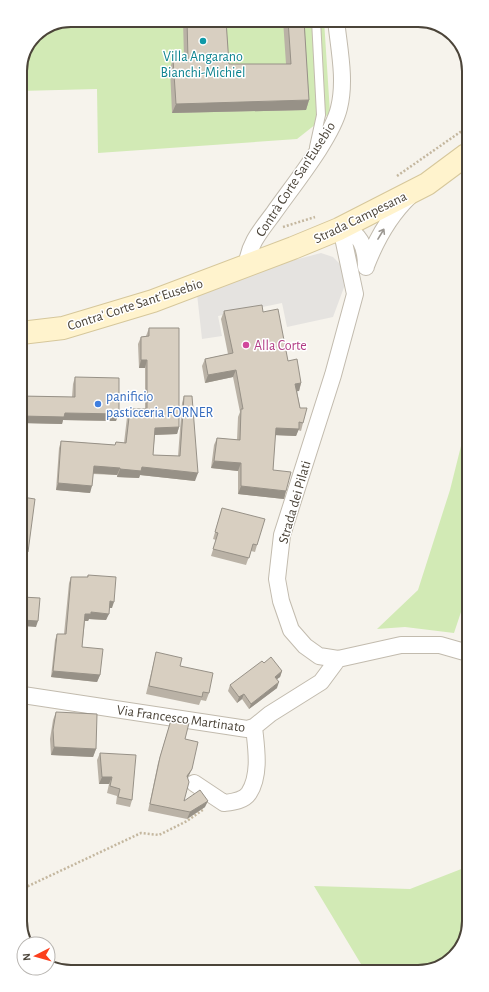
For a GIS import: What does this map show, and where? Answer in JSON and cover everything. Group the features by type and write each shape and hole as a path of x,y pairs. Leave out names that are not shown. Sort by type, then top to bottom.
{"street":[{"name":"Contrà Corte San'Eusebio","path":"247,265 248,253 258,235 326,137 339,109 342,85 337,27"},
{"name":"Strada Campesana","path":"247,265 341,228 420,187 462,159"},
{"name":"Strada dei Pilati","path":"420,187 404,202 389,222 372,250 354,302 282,535 277,579 281,601 290,630 305,646 320,656 338,659 401,645 440,646 462,652"},
{"name":"Strada dei Pilati","path":"354,302 341,228 355,233 359,238 365,252 366,267"},
{"name":"Contra' Corte Sant'Eusebio","path":"27,332 63,328 145,303 247,265"},
{"name":"Via Francesco Martinato","path":"27,696 247,729 254,727 270,714 321,682 338,659"},
{"path":"194,783 224,803 238,801 249,793 256,772 254,727"}],"lane":[{"path":"310,160 322,115 316,27"}],"path":[{"path":"392,180 462,131"},
{"path":"258,235 317,216"},
{"path":"27,887 141,833 159,835 187,821 218,799"}],"green space":[{"path":"70,27 324,27 330,113 297,139 98,153 97,89 27,91 27,68 31,51 42,38 49,33 57,29"},
{"path":"462,429 462,609 454,633 405,627 377,629 418,590 450,490 461,446"},
{"path":"462,869 462,927 455,946 445,956 435,962 427,964 362,965 314,886 410,889"}],"shaded area":[{"path":"321,253 333,257 344,268 346,282 333,317 287,327 282,303 218,316 222,336 202,339 197,294 283,263"}],"building":[{"path":"187,27 226,27 229,64 291,64 288,27 304,27 309,100 176,104 173,59 188,59"},
{"path":"262,305 263,312 278,309 288,361 297,359 301,383 295,384 300,408 307,408 303,423 299,422 299,429 276,428 273,470 291,472 286,491 241,486 241,463 214,461 217,438 240,440 241,409 243,409 236,370 208,375 205,359 233,353 224,311"},
{"path":"149,328 179,328 179,427 155,428 153,455 180,456 184,396 192,396 198,473 142,467 141,471 94,466 92,486 58,483 61,441 115,445 116,442 126,443 130,409 147,409 147,360 141,360 141,337 149,336"},
{"path":"75,377 119,378 119,414 65,413 64,417 27,416 27,396 75,397"},
{"path":"27,498 35,499 27,552"},
{"path":"222,508 265,519 257,545 253,544 249,558 213,549 218,533 215,532"},
{"path":"88,575 116,577 114,602 110,601 109,614 91,612 91,614 85,614 82,647 103,649 100,675 53,671 57,634 66,634 71,577 88,577"},
{"path":"27,597 40,598 38,621 27,620"},
{"path":"156,652 182,658 180,666 213,673 209,693 203,692 202,697 149,686"},
{"path":"271,657 282,671 275,677 279,682 251,704 244,694 239,697 230,685 262,661 264,663"},
{"path":"56,712 97,714 96,749 54,747 53,730"},
{"path":"171,720 189,723 185,739 198,742 192,769 187,776 189,782 184,801 200,790 208,801 190,812 150,804 160,757"},
{"path":"100,753 136,755 132,800 118,797 120,789 110,786 112,777 102,777"}],"place":[{"name":"Villa Angarano Bianchi-Michiel","path":"203,41"},
{"name":"Alla Corte","path":"246,345"},
{"name":"panificio pasticceria FORNER","path":"98,404"}]}
